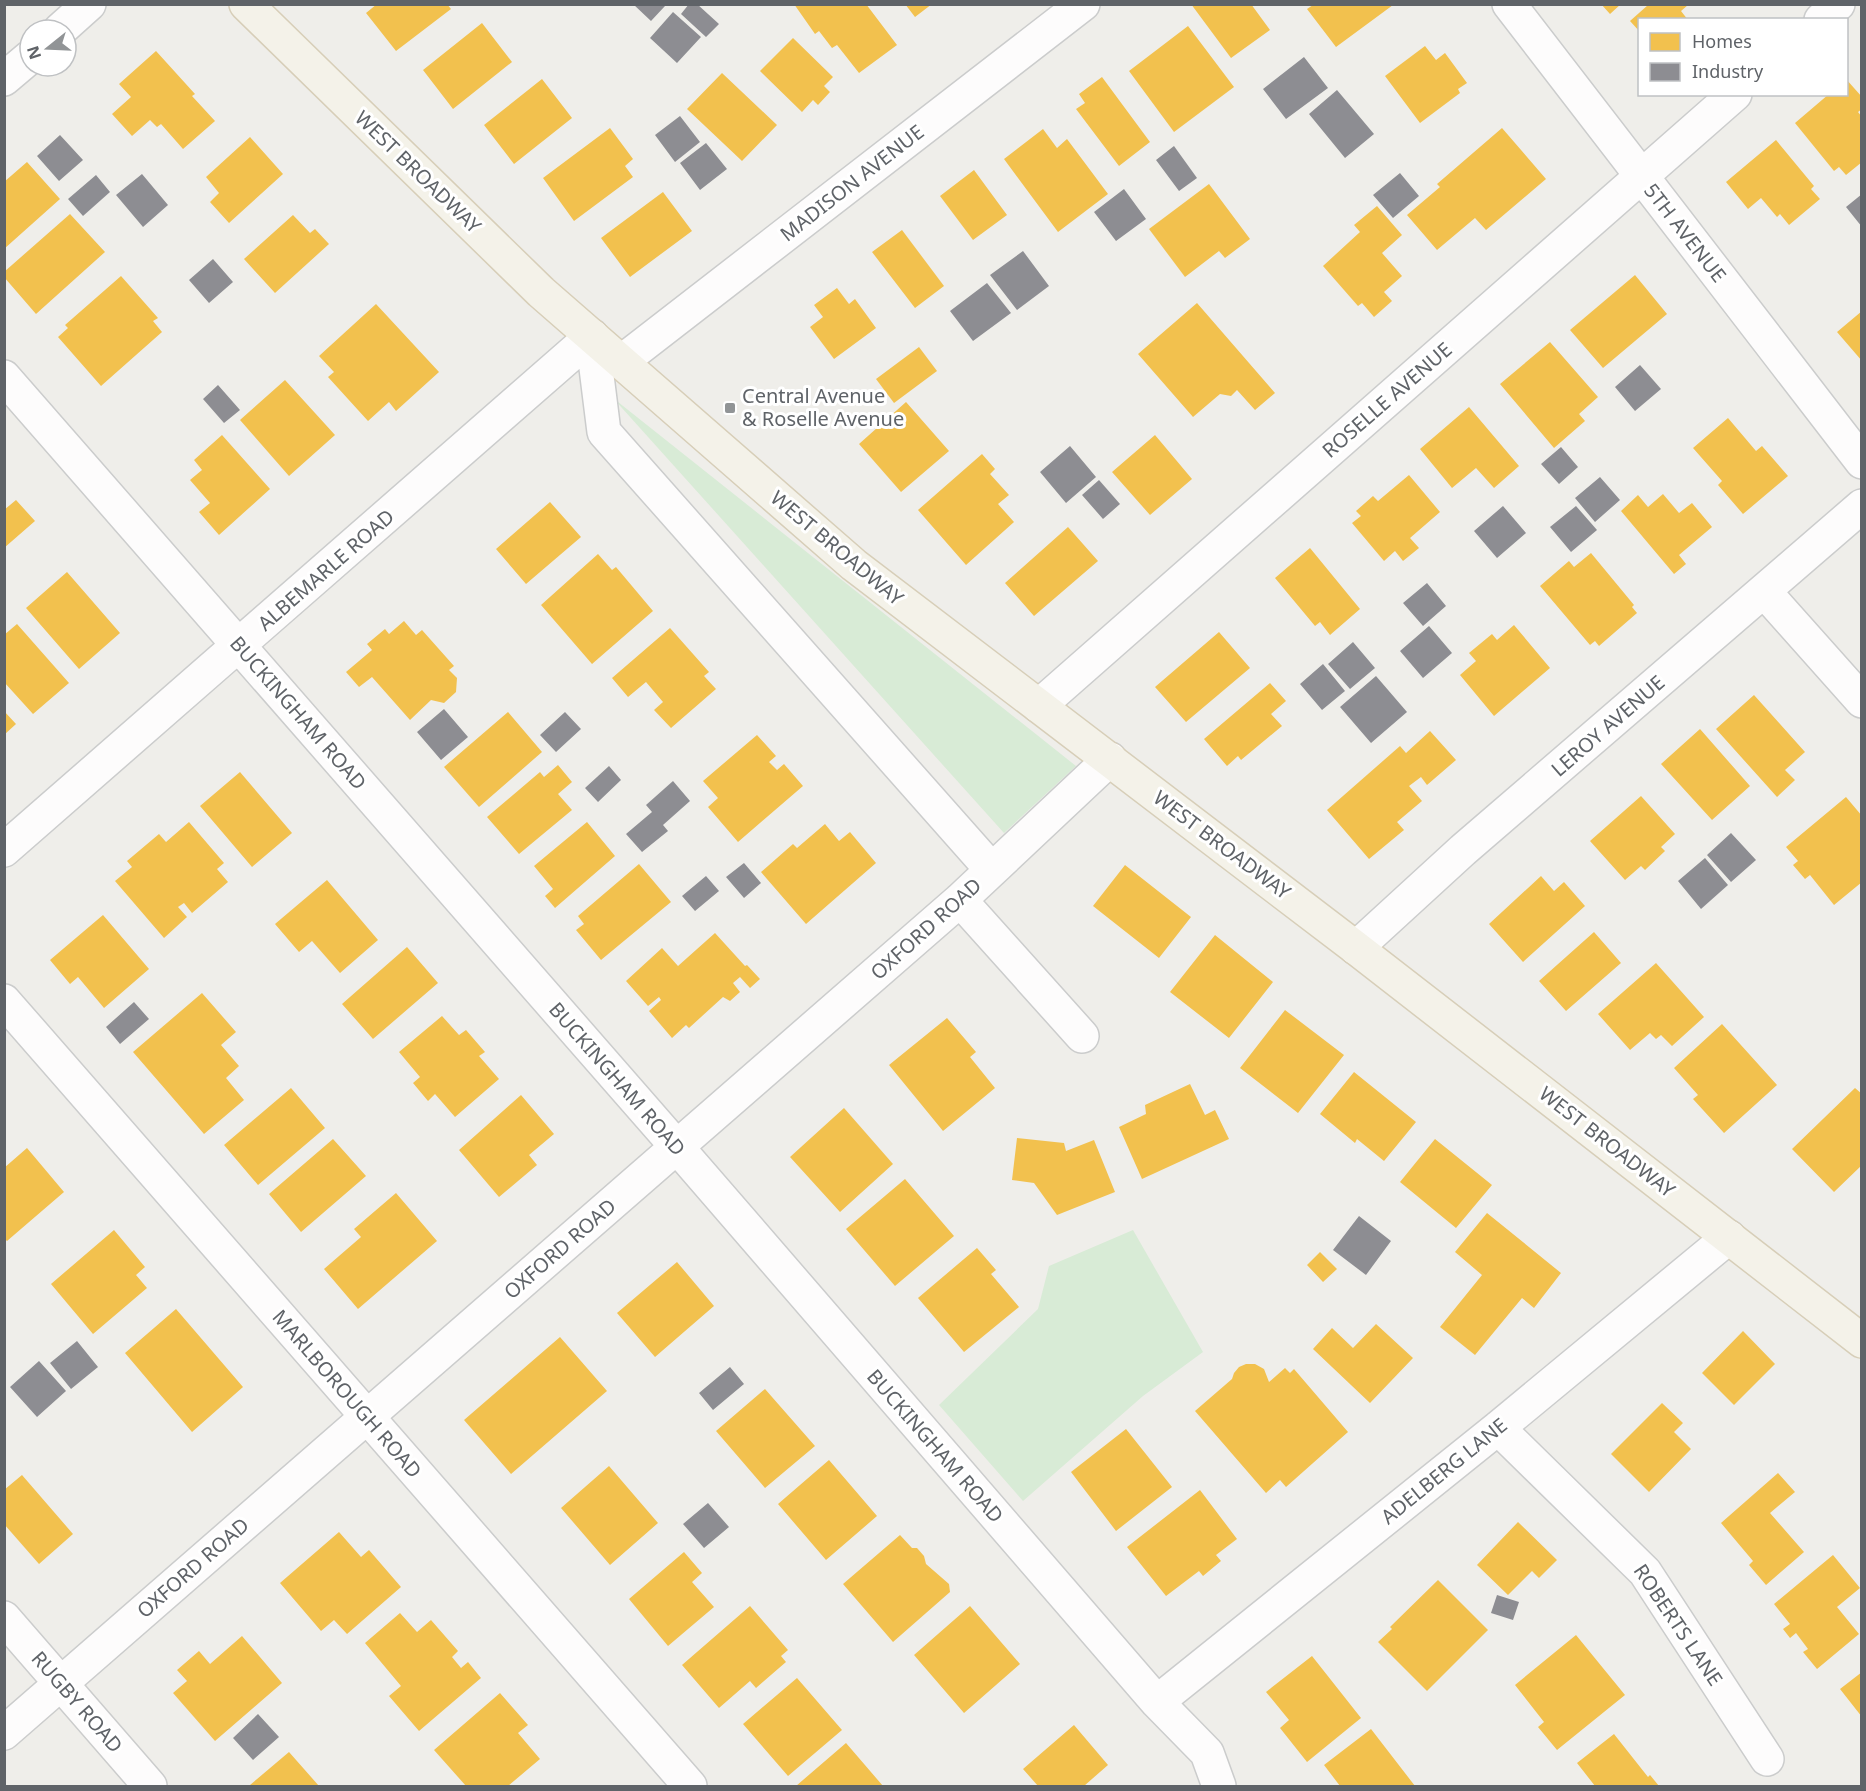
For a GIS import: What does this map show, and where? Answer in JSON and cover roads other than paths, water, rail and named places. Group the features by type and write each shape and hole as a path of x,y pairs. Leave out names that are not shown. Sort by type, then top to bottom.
{"main road":[{"name":"WEST BROADWAY","path":"260,9 541,292 854,564 1356,948 1862,1341"}],"street":[{"path":"73,18 89,4"},
{"name":"MADISON AVENUE","path":"621,362 1083,4"},
{"name":"5TH AVENUE","path":"1509,4 1862,462"},
{"path":"1823,18 1838,4"},
{"path":"4,79 18,67"},
{"name":"ROSELLE AVENUE","path":"1039,706 1733,96"},
{"path":"592,336 604,432 992,870"},
{"name":"ALBEMARLE ROAD","path":"4,850 592,336"},
{"name":"BUCKINGHAM ROAD","path":"4,377 240,645 1156,1702 1207,1753 1219,1786"},
{"name":"LEROY AVENUE","path":"1356,948 1463,850 1862,506"},
{"path":"1764,591 1862,701"},
{"name":"OXFORD ROAD","path":"4,1733 960,900 1110,759"},
{"path":"960,900 1082,1036"},
{"name":"MARLBOROUGH ROAD","path":"4,1001 690,1786"},
{"name":"ADELBERG LANE","path":"1156,1702 1498,1428 1729,1237"},
{"name":"ROBERTS LANE","path":"1498,1428 1645,1572 1767,1759"},
{"name":"RUGBY ROAD","path":"4,1618 150,1786"}],"place":[{"name":"Central Avenue & Roselle Avenue","path":"730,408"}]}
